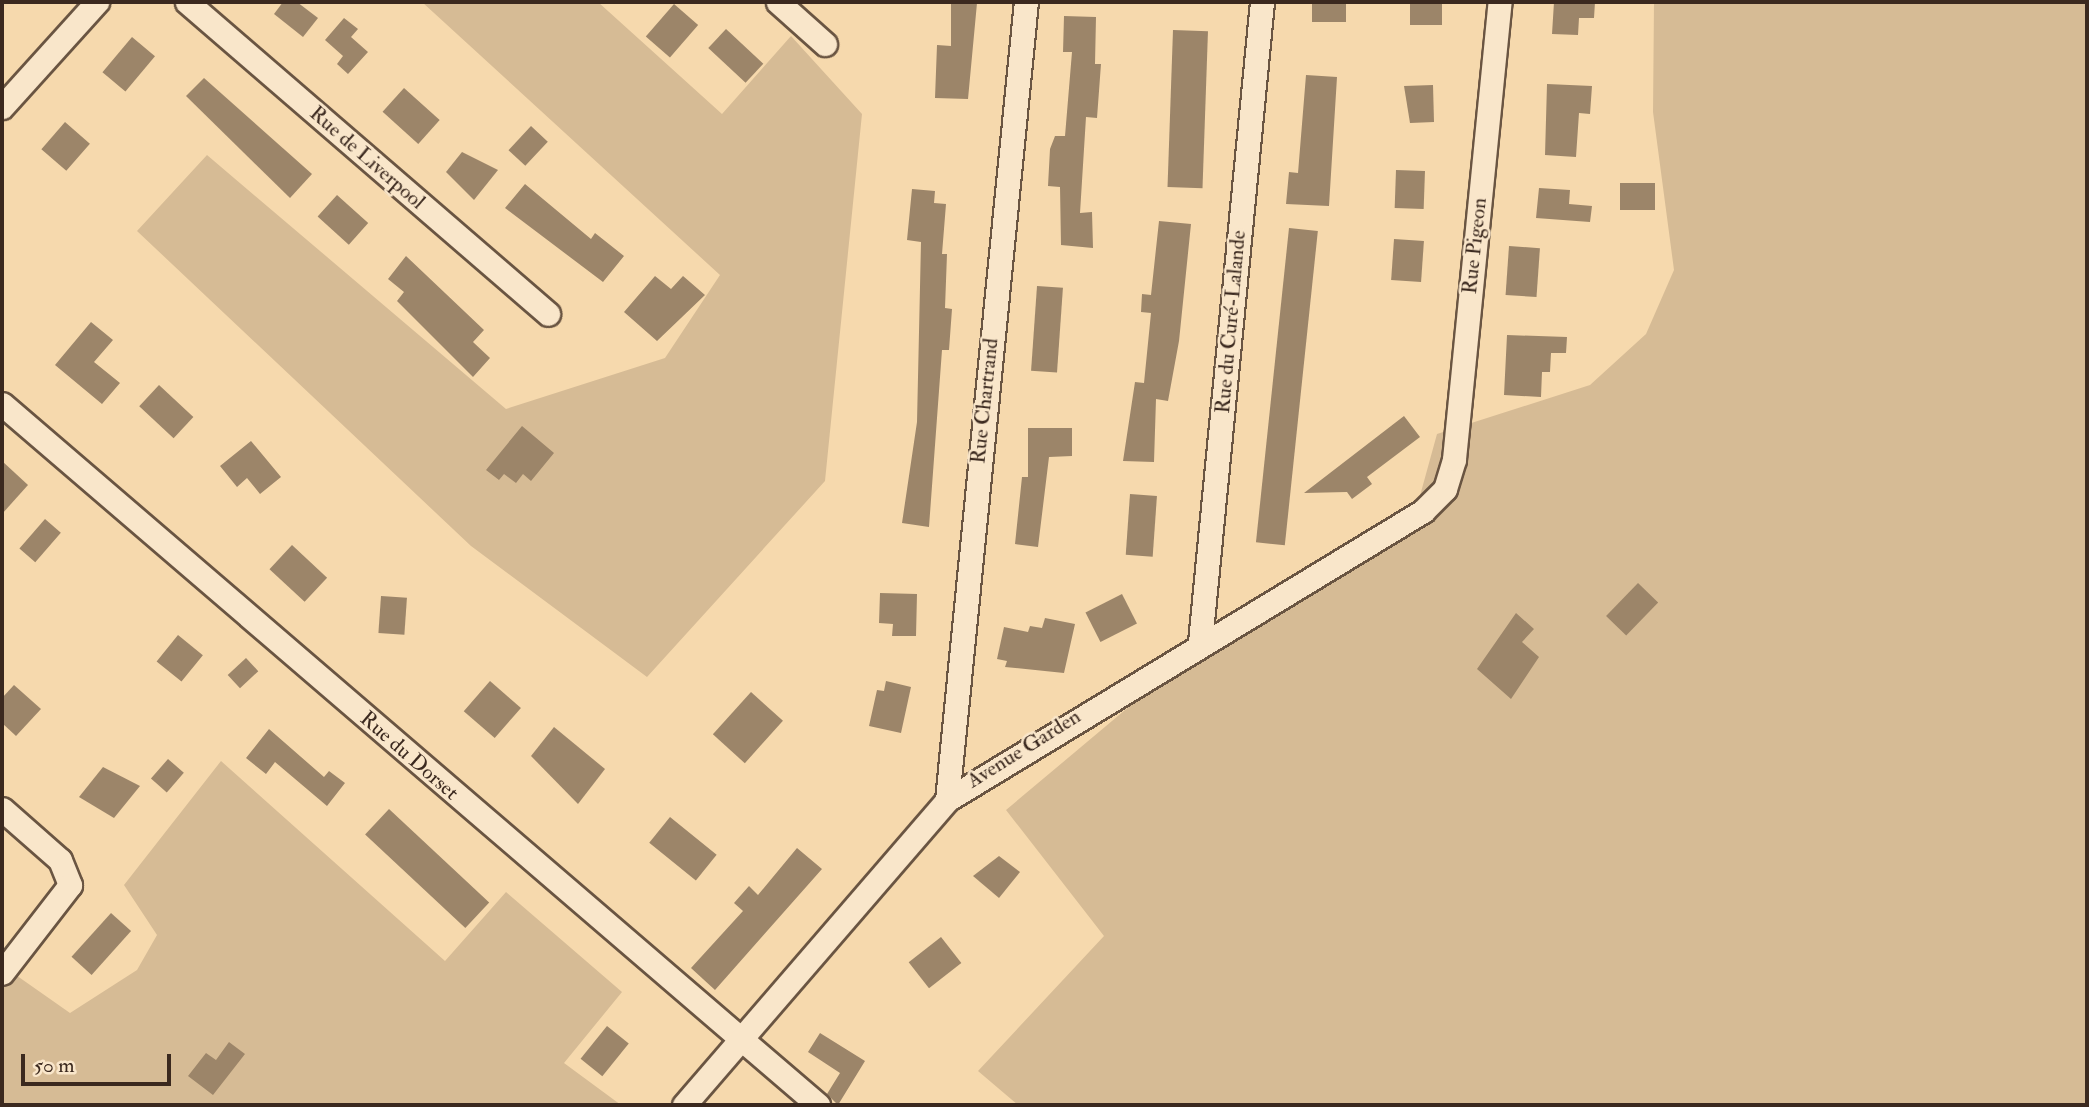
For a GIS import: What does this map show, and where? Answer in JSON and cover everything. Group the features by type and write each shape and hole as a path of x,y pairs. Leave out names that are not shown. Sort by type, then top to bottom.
{"street":[{"path":"3,101 97,2"},
{"name":"Rue de Liverpool","path":"187,2 548,314"},
{"path":"778,2 825,44"},
{"name":"Rue Chartrand","path":"947,800 1026,2"},
{"name":"Rue du Curé-Lalande","path":"1200,642 1262,2"},
{"name":"Rue Pigeon","path":"1445,489 1454,459 1500,2"},
{"name":"Rue du Dorset","path":"2,404 818,1105"},
{"name":"Avenue Garden","path":"684,1105 947,800 1200,642 1423,511 1445,489"},
{"path":"2,809 60,860 70,885 2,973"}],"shaded area":[{"path":"422,2 598,2 722,114 791,36 862,114 825,481 647,677 471,546 137,231 207,155 506,409 665,358 720,275"},
{"path":"1654,2 2087,2 2087,1105 1018,1105 978,1071 1104,936 1006,810 1137,700 1192,635 1418,503 1437,434 1590,385 1646,334 1674,270 1653,112"},
{"path":"221,761 445,961 506,892 622,992 564,1063 621,1105 2,1105 2,987 13,973 70,1013 137,970 157,935 124,885"}],"building":[{"path":"283,2 297,2 318,18 303,37 274,14"},
{"path":"951,2 977,3 968,99 935,98 937,45 951,46"},
{"path":"1312,2 1346,2 1346,22 1312,22"},
{"path":"1410,2 1442,2 1442,25 1410,25"},
{"path":"1554,2 1595,2 1594,18 1579,18 1578,35 1552,34"},
{"path":"674,4 698,25 670,57 646,36"},
{"path":"1064,16 1096,17 1095,64 1101,64 1097,118 1086,117 1080,213 1092,212 1093,248 1061,245 1060,187 1048,186 1050,149 1055,136 1065,136 1072,52 1063,52"},
{"path":"344,18 358,29 351,37 368,52 348,74 337,64 343,56 325,40"},
{"path":"726,29 763,64 746,83 708,48"},
{"path":"1173,30 1208,31 1202,188 1168,187"},
{"path":"132,37 155,56 125,92 102,72"},
{"path":"1306,75 1337,77 1329,206 1286,204 1289,172 1298,173"},
{"path":"204,78 312,174 290,198 186,96"},
{"path":"1547,84 1592,86 1590,114 1579,113 1576,157 1545,155"},
{"path":"1433,85 1434,122 1410,123 1404,86"},
{"path":"404,88 440,120 418,144 383,112"},
{"path":"65,122 90,144 66,171 41,149"},
{"path":"531,126 548,142 525,166 508,150"},
{"path":"462,152 498,170 474,200 446,172"},
{"path":"1396,170 1425,171 1424,209 1395,208"},
{"path":"1620,183 1655,183 1655,210 1620,210"},
{"path":"525,184 591,239 595,233 624,256 603,282 505,208"},
{"path":"1539,188 1570,190 1569,204 1592,206 1590,222 1536,218"},
{"path":"912,189 935,191 934,203 946,204 942,254 947,254 945,308 952,309 949,350 942,350 929,527 902,523 917,422 921,242 907,240"},
{"path":"337,195 368,223 349,245 318,217"},
{"path":"1159,221 1191,224 1179,341 1168,401 1156,399 1154,462 1123,461 1135,382 1144,383 1151,313 1141,312 1142,294 1151,295"},
{"path":"1289,228 1318,231 1285,545 1256,542"},
{"path":"1394,239 1424,241 1421,282 1391,280"},
{"path":"1509,246 1540,248 1537,297 1506,295"},
{"path":"406,256 484,330 473,342 490,358 473,377 397,301 404,292 388,279"},
{"path":"655,276 671,289 683,276 705,295 657,341 624,312"},
{"path":"1037,286 1063,288 1057,373 1031,371"},
{"path":"91,322 113,340 94,362 120,383 102,404 55,365"},
{"path":"1507,335 1567,337 1566,353 1551,353 1550,372 1542,372 1541,397 1504,395"},
{"path":"159,385 193,417 174,438 139,406"},
{"path":"1404,416 1420,437 1367,477 1372,484 1352,499 1347,492 1304,493"},
{"path":"522,426 554,453 531,481 523,474 516,483 504,474 499,480 486,470"},
{"path":"1028,428 1072,428 1072,456 1049,457 1038,547 1015,544 1022,477 1028,477"},
{"path":"251,441 281,477 260,494 247,478 237,487 220,466"},
{"path":"2,461 28,485 2,514"},
{"path":"1130,494 1157,496 1153,557 1126,555"},
{"path":"45,519 61,533 35,562 19,548"},
{"path":"292,545 327,578 305,602 269,569"},
{"path":"1638,583 1658,602 1626,636 1606,616"},
{"path":"880,593 917,594 916,636 892,636 893,624 879,623"},
{"path":"1122,594 1137,623 1100,642 1085,613"},
{"path":"381,596 407,598 404,635 378,633"},
{"path":"1516,613 1534,629 1522,642 1539,657 1511,699 1477,669"},
{"path":"1045,618 1075,624 1064,673 1005,667 1007,661 997,659 1004,627 1028,632 1030,626 1042,628"},
{"path":"178,635 203,655 181,682 157,661"},
{"path":"246,658 258,671 240,688 228,675"},
{"path":"490,681 521,708 495,738 464,711"},
{"path":"886,681 911,687 901,733 869,726 877,690 884,691"},
{"path":"14,685 41,709 16,736 2,723 2,698"},
{"path":"751,692 783,721 745,763 713,734"},
{"path":"554,727 605,769 578,804 531,756"},
{"path":"269,729 324,777 329,771 345,783 327,806 275,762 266,774 246,758"},
{"path":"168,759 184,773 167,792 151,779"},
{"path":"103,767 140,786 114,818 79,797"},
{"path":"389,809 489,902 465,928 365,835"},
{"path":"670,817 717,855 696,880 649,843"},
{"path":"797,848 822,869 715,990 691,968 743,911 734,903 749,886 758,895"},
{"path":"999,856 1020,872 999,898 973,876"},
{"path":"111,913 131,931 92,975 72,957"},
{"path":"941,937 961,963 929,988 909,962"},
{"path":"607,1026 629,1044 602,1076 581,1059"},
{"path":"820,1033 865,1061 838,1105 827,1094 840,1073 808,1052"},
{"path":"229,1042 245,1054 213,1095 188,1076 206,1053 216,1060"}]}
